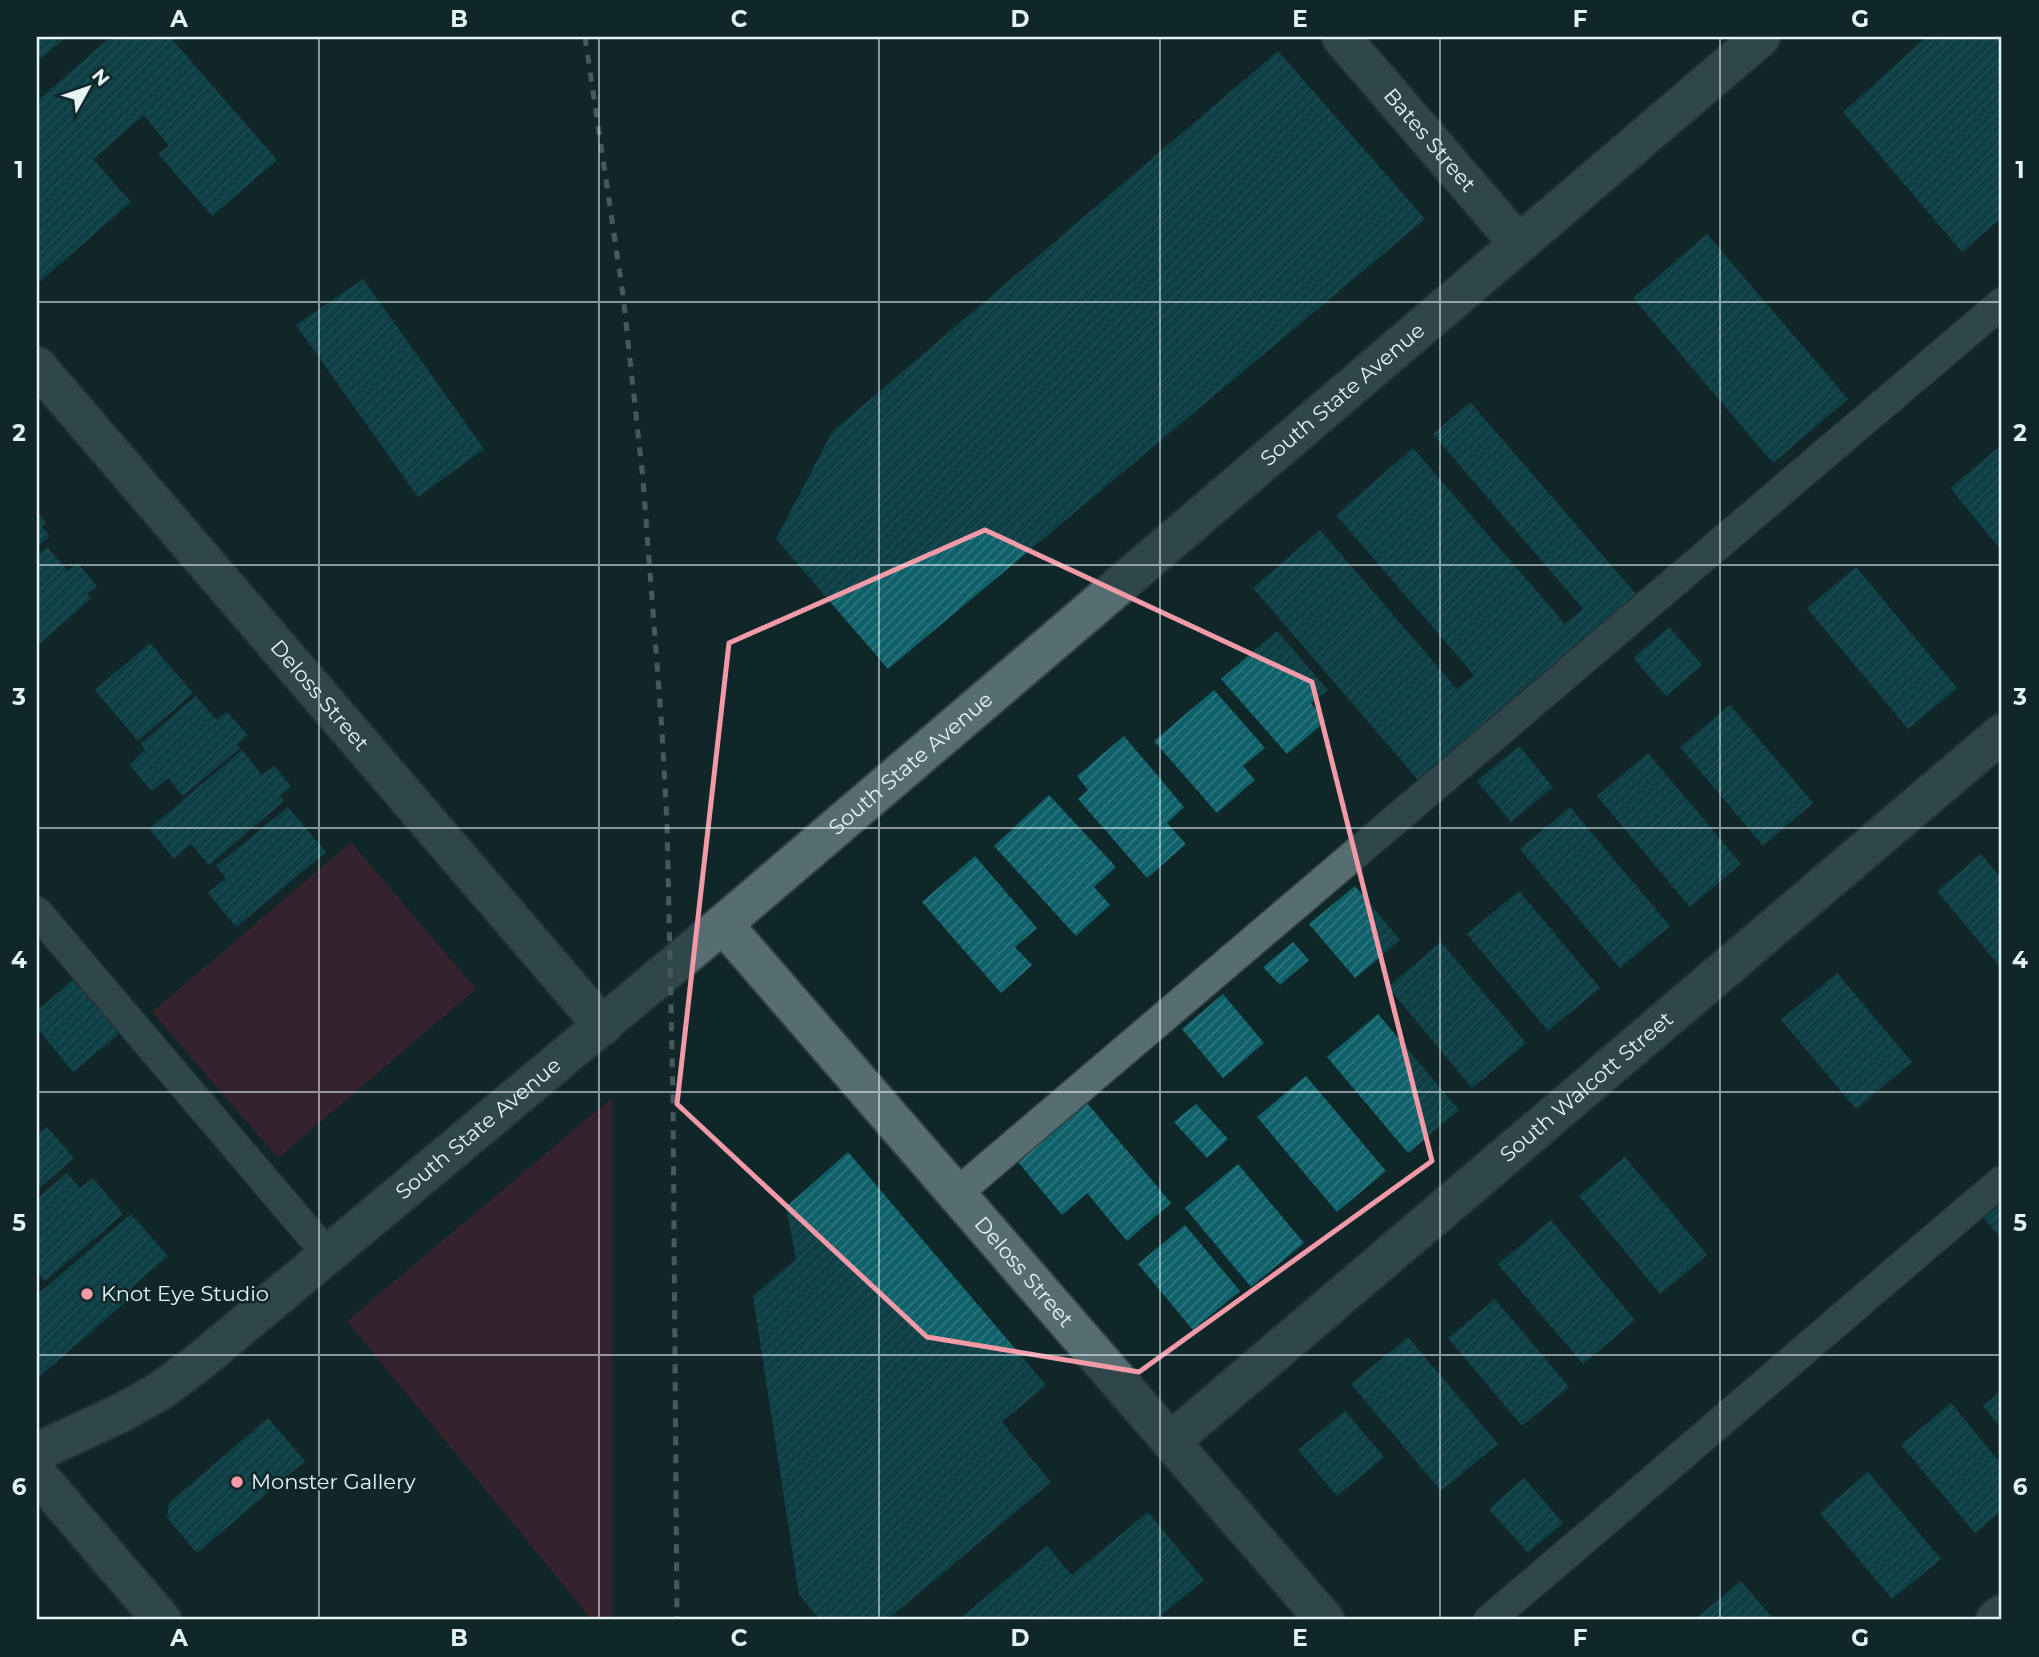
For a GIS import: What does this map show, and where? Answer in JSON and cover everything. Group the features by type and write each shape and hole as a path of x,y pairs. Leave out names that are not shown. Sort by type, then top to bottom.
{"street":[{"name":"Bates Street","path":"1341,37 1518,243"},
{"name":"South State Avenue","path":"37,1452 123,1412 160,1391 198,1363 603,1026 1761,37"},
{"name":"Deloss Street","path":"37,366 603,1026"},
{"name":"South Walcott Street","path":"1171,1441 2002,733"},
{"name":"Deloss Street","path":"723,924 1325,1620"},
{"path":"37,1474 162,1620"},
{"path":"1995,1620 2002,1614"}],"lane":[{"path":"956,1194 2002,303"},
{"path":"37,912 328,1255"},
{"path":"1489,1620 2002,1181"}],"highlighted area":[{"path":"985,530 1312,682 1432,1161 1139,1372 927,1337 677,1104 729,643"}],"shaded area":[{"path":"351,842 476,989 278,1158 152,1012"},
{"path":"612,1098 612,1620 589,1620 588,1615 347,1321"}],"building":[{"path":"37,37 66,37 37,62"},
{"path":"111,37 170,37 277,160 212,216 158,154 169,146 144,115 93,159 131,202 37,284 37,101"},
{"path":"1927,37 2002,37 2002,217 1962,252 1843,112"},
{"path":"1278,51 1425,219 888,669 776,539 832,432"},
{"path":"1707,234 1848,399 1773,463 1633,298"},
{"path":"363,279 484,449 418,497 296,325"},
{"path":"1470,402 1643,602 1426,789 1253,588 1320,530 1457,689 1474,675 1336,515 1413,448 1565,624 1583,609 1433,434"},
{"path":"1999,447 2002,451 2002,551 1950,488"},
{"path":"37,511 46,523 42,527 50,536 37,547"},
{"path":"47,547 68,571 78,563 97,586 87,594 91,598 37,646 37,556"},
{"path":"1856,567 1957,688 1908,729 1807,608"},
{"path":"1669,627 1702,665 1666,696 1633,658"},
{"path":"1277,631 1328,690 1311,703 1326,721 1287,754 1221,679"},
{"path":"150,643 193,693 138,741 95,690"},
{"path":"1214,690 1265,748 1243,766 1255,780 1217,813 1154,741"},
{"path":"196,696 217,720 227,712 248,735 237,744 240,748 183,796 168,778 152,791 129,765 145,750 140,744"},
{"path":"1730,705 1813,803 1763,846 1680,747"},
{"path":"1124,736 1184,807 1167,823 1186,844 1147,878 1078,799 1088,790 1077,776"},
{"path":"1519,746 1553,787 1511,822 1477,781"},
{"path":"242,750 262,775 274,766 291,786 280,796 284,801 209,865 191,844 174,859 149,829"},
{"path":"1648,753 1741,864 1690,907 1597,796"},
{"path":"1049,795 1116,867 1094,887 1110,905 1076,936 994,846"},
{"path":"288,807 326,852 236,927 208,893 226,878 216,866"},
{"path":"1570,807 1670,926 1620,968 1520,849"},
{"path":"1981,854 2002,879 2002,969 1937,891"},
{"path":"975,856 1037,928 1015,947 1032,965 1001,993 922,902"},
{"path":"1355,886 1400,940 1355,978 1309,924"},
{"path":"1519,891 1600,988 1548,1031 1467,934"},
{"path":"1293,942 1309,960 1280,985 1263,967"},
{"path":"1441,942 1526,1043 1472,1088 1388,987"},
{"path":"1837,973 1912,1062 1856,1109 1781,1020"},
{"path":"75,978 121,1032 73,1072 37,1028 37,1011"},
{"path":"1223,994 1264,1043 1223,1078 1182,1029"},
{"path":"1378,1014 1459,1110 1408,1153 1327,1057"},
{"path":"1306,1076 1386,1171 1337,1212 1257,1117"},
{"path":"1087,1103 1171,1203 1127,1241 1087,1193 1062,1215 1018,1162"},
{"path":"1196,1104 1228,1139 1207,1158 1174,1122"},
{"path":"47,1127 74,1158 37,1190 37,1135"},
{"path":"848,1152 1046,1385 1002,1422 1051,1482 887,1620 820,1620 799,1595 753,1296 796,1259 786,1207"},
{"path":"1625,1157 1707,1255 1660,1294 1579,1196"},
{"path":"1238,1164 1304,1243 1251,1287 1185,1208"},
{"path":"67,1173 80,1188 93,1178 123,1214 45,1281 37,1274 37,1199"},
{"path":"2002,1203 2002,1240 1984,1218"},
{"name":"Knot Eye Studio","path":"131,1214 168,1256 132,1287 136,1293 40,1376 37,1372 37,1295"},
{"path":"1551,1220 1635,1320 1583,1364 1498,1264"},
{"path":"1185,1225 1240,1291 1193,1330 1138,1264"},
{"path":"1495,1299 1569,1387 1522,1426 1448,1338"},
{"path":"1408,1337 1498,1444 1441,1491 1351,1384"},
{"path":"2002,1390 2002,1429 1983,1406"},
{"path":"1951,1403 2002,1465 2002,1510 1975,1533 1901,1445"},
{"path":"1345,1411 1384,1457 1337,1496 1298,1450"},
{"name":"Monster Gallery","path":"268,1418 305,1461 197,1553 167,1518 169,1503"},
{"path":"1868,1472 1941,1559 1892,1599 1820,1513"},
{"path":"1524,1478 1563,1523 1528,1553 1489,1509"},
{"path":"1148,1512 1204,1580 1156,1620 958,1620 1047,1546 1072,1575"},
{"path":"1741,1581 1774,1620 1694,1620"}],"railway":[{"path":"585,37 623,295 643,480 662,730 667,824 673,1098 677,1620"}],"place":[{"name":"Knot Eye Studio","path":"87,1294"},
{"name":"Monster Gallery","path":"237,1482"}]}
